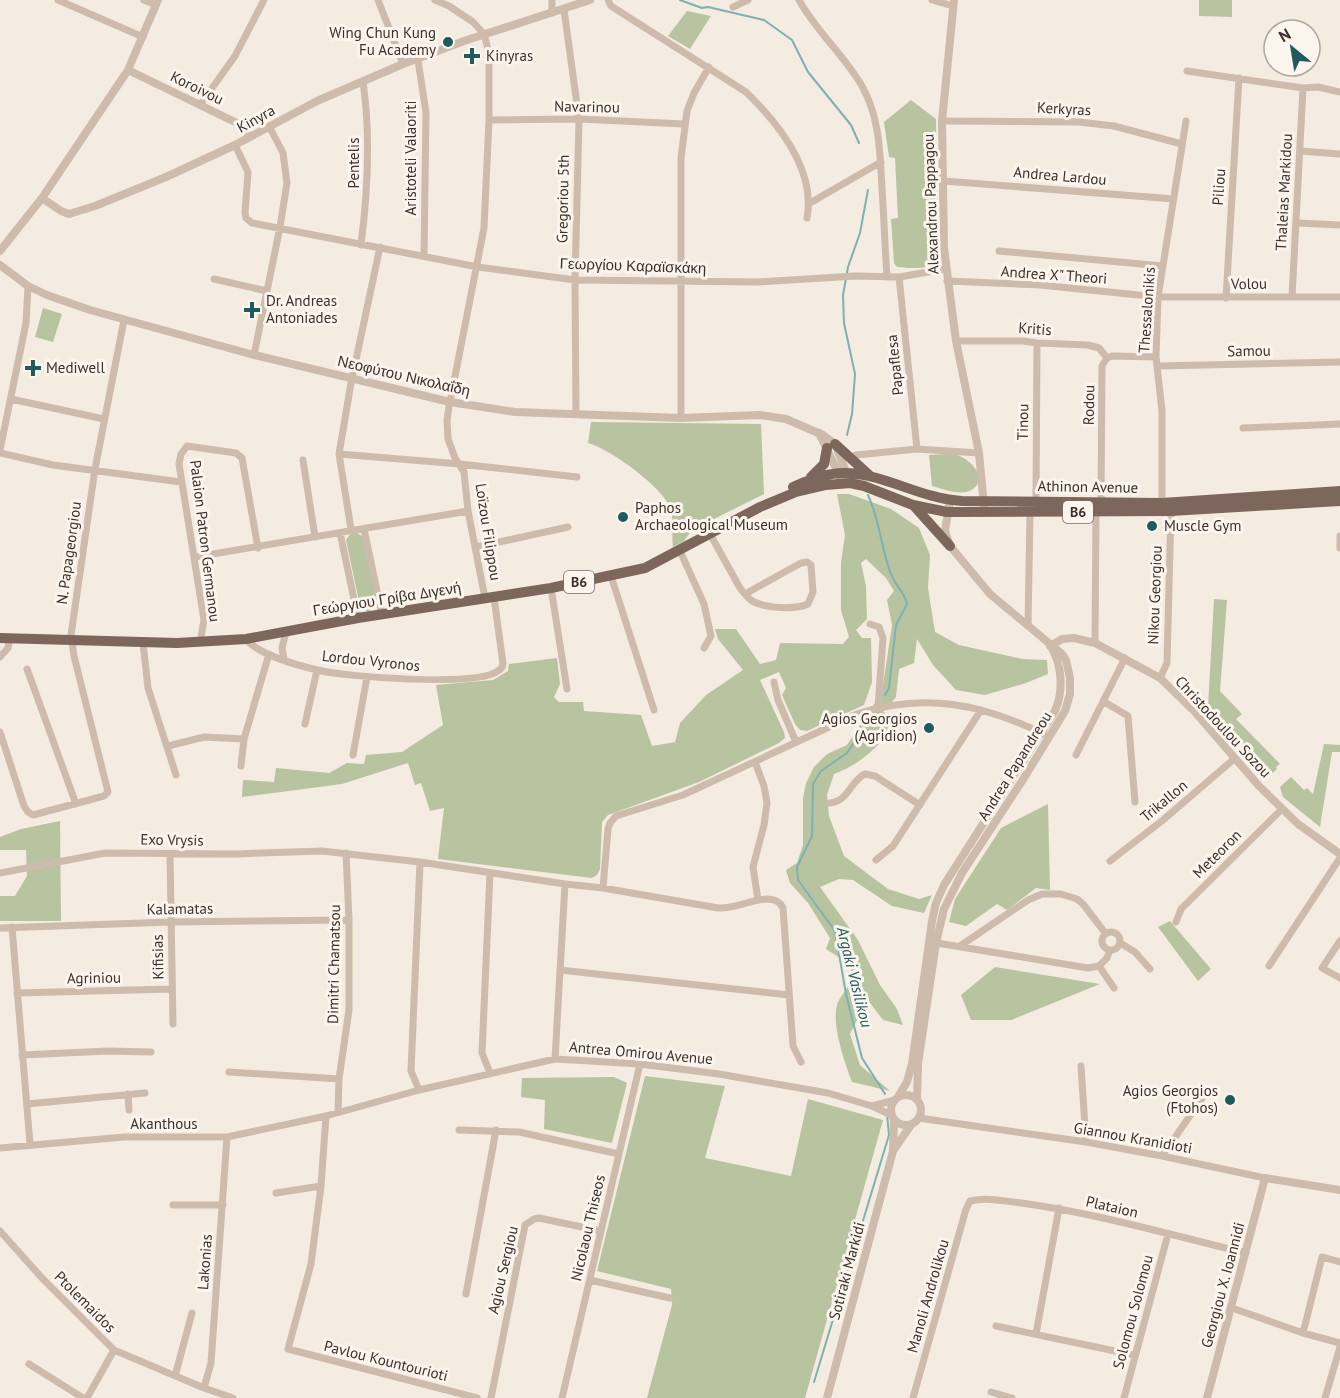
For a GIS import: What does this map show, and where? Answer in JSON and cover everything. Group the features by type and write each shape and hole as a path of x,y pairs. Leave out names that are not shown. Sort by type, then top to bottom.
{"main road":[{"path":"807,481 824,464 831,446 871,477"},
{"name":"Athinon Avenue","path":"845,478 871,477 921,494 984,507 1030,513 1340,491"},
{"name":"Athinon Avenue","path":"845,478 913,505 947,512 1036,501 1098,508 1171,511 1340,501"},
{"name":"Γεώργιου Γρίβα Διγενή","path":"762,506 784,490 807,481 845,478"},
{"name":"Γεώργιου Γρίβα Διγενή","path":"5,638 143,643 200,643 246,639 358,618 551,588 645,568 762,506 806,489 845,478"},
{"path":"913,505 950,546"}],"street":[{"path":"58,0 143,37"},
{"path":"0,251 42,198 128,70 157,3 144,0"},
{"path":"200,105 235,56 264,0"},
{"path":"378,0 403,64"},
{"path":"435,0 469,18 484,34"},
{"path":"552,0 552,13"},
{"name":"Kinyra","path":"42,198 69,214 95,207 235,146 317,101 403,64 484,34 590,0"},
{"path":"608,0 612,6 746,92 782,132 797,159 810,203 807,218"},
{"path":"733,7 747,0"},
{"path":"800,0 808,15 863,87 875,117 880,141 887,277"},
{"path":"932,0 953,3"},
{"name":"Alexandrou Pappagou","path":"953,3 942,121 946,269 956,341 979,453 984,507"},
{"name":"Gregoriou 5th","path":"564,10 579,119 575,280 576,413"},
{"name":"Loïzou Filippou","path":"484,34 488,46 487,205 478,267 447,420 448,439 454,458 460,464 465,478 468,511 503,659 499,670"},
{"name":"Aristoteli Valaoriti","path":"418,60 426,113 424,256"},
{"path":"681,418 681,169 684,124 694,93 709,67"},
{"name":"Koroivou","path":"128,70 239,124 249,137"},
{"path":"1187,71 1303,88 1318,87 1340,92"},
{"name":"Piliou","path":"1226,298 1239,78"},
{"name":"Pentelis","path":"361,245 368,190 366,103 363,82"},
{"name":"Thaleias Markidou","path":"1292,297 1303,88"},
{"name":"Navarinou","path":"489,120 579,119 684,124"},
{"name":"Kerkyras","path":"942,121 1079,122 1114,126 1182,144"},
{"name":"Thessalonikis","path":"1162,503 1162,411 1156,357 1158,297 1186,121"},
{"path":"254,355 287,183 283,153 269,126"},
{"name":"Γεωργίου Καραϊσκάκη","path":"235,146 248,172 245,213 246,218 252,223 478,267 575,280 757,282 855,276 899,277 946,269"},
{"path":"1300,151 1340,154"},
{"path":"810,203 881,162"},
{"name":"Andrea Lardou","path":"944,181 1173,199"},
{"path":"1297,223 1340,225"},
{"path":"351,529 339,454 352,378 380,247"},
{"path":"999,251 1163,266"},
{"name":"Νεοφύτου Νικολαΐδη","path":"0,265 28,286 72,305 124,321 450,402 515,412 681,418 773,416 819,433 831,446 845,478"},
{"name":"Papaflesa","path":"899,277 918,449"},
{"path":"214,279 267,291"},
{"name":"Andrea X\" Theori","path":"947,281 1040,285 1158,297"},
{"path":"28,286 26,323 0,452 53,465 181,482"},
{"name":"Volou","path":"1158,297 1340,297"},
{"name":"N. Papageorgiou","path":"71,640 95,469 124,321"},
{"name":"Kritis","path":"956,341 1023,341 1095,346 1107,358"},
{"name":"Tinou","path":"1036,501 1037,343"},
{"path":"1107,358 1156,357"},
{"name":"Rodou","path":"1095,643 1102,366 1107,358"},
{"name":"Samou","path":"1158,366 1340,362"},
{"path":"11,399 104,419"},
{"path":"1243,428 1340,424"},
{"name":"Palaion Patron Germanou","path":"200,643 204,620 181,482 181,454 187,446 236,453 242,458 258,548"},
{"path":"856,455 918,449 979,453"},
{"path":"339,454 577,477"},
{"path":"303,460 315,537"},
{"path":"950,500 945,531 950,546 990,594 1050,646"},
{"path":"195,557 468,511"},
{"name":"Nikou Georgiou","path":"1160,678 1167,663 1171,511"},
{"path":"1028,626 1030,513"},
{"path":"476,547 568,527"},
{"path":"364,529 382,615"},
{"path":"340,533 358,618"},
{"path":"710,534 735,582 745,594 756,603 805,606 811,602 813,592 811,565 807,562 801,563 745,594"},
{"path":"1340,536 1340,548"},
{"path":"680,550 704,604 711,636 704,648"},
{"path":"611,576 654,710"},
{"path":"551,588 567,689"},
{"path":"870,624 879,627 883,638 878,707"},
{"path":"284,659 282,648 286,632"},
{"path":"0,657 8,648 5,638"},
{"name":"Christodoulou Sozou","path":"1050,646 1062,639 1074,638 1095,643 1160,678 1194,711 1234,759 1282,809 1340,856"},
{"name":"Lordou Vyronos","path":"246,639 254,647 269,654 317,670 367,677 435,680 482,676 499,670"},
{"path":"0,732 24,806 33,815 104,796 108,792 71,640"},
{"path":"143,643 148,688 176,775"},
{"name":"Andrea Papandreou","path":"917,1099 918,1064 936,903 944,885 1045,735 1055,711 1061,687 1058,662 1050,646"},
{"path":"241,766 244,739 269,654"},
{"path":"1076,755 1125,658"},
{"path":"27,669 76,804"},
{"path":"306,724 317,670"},
{"path":"353,755 367,677"},
{"path":"774,682 778,700 796,742"},
{"path":"1103,701 1128,716 1136,802"},
{"path":"603,888 608,829 612,819 624,813 673,799 857,714 878,707 925,702 946,704 1001,715 1045,735"},
{"path":"876,860 893,846 981,710"},
{"path":"168,746 204,737 244,739"},
{"name":"Trikallon","path":"1110,861 1163,820 1234,759"},
{"path":"755,762 764,786 767,803 753,867 758,900 772,898 779,901 783,908 793,1046 801,1062"},
{"path":"830,803 842,799 857,779 865,774 875,776 920,805"},
{"name":"Meteoron","path":"1176,922 1181,909 1282,809"},
{"name":"Exo Vrysis","path":"0,873 105,853 170,855 322,851 420,862 603,888 726,909 758,900"},
{"name":"Dimitri Chamatsou","path":"338,1112 339,1079 349,1010 346,853"},
{"name":"Kifisias","path":"170,855 173,1024"},
{"path":"1269,966 1340,856"},
{"path":"419,1090 411,1071 420,862"},
{"path":"490,873 482,1053 490,1073"},
{"path":"555,1059 565,884"},
{"path":"960,946 1028,900 1042,894 1061,894 1077,899 1106,934"},
{"name":"Kalamatas","path":"0,928 171,922 349,920"},
{"path":"12,927 30,1144"},
{"path":"1106,934 1115,933 1119,936 1120,943 1116,948 1110,950"},
{"path":"1106,934 1102,942 1110,950"},
{"path":"1340,941 1323,968 1340,978"},
{"path":"933,942 1088,968 1099,966 1107,958 1110,950"},
{"name":"Andrea Papandreou","path":"897,1098 907,1082 912,1064 933,942"},
{"path":"1120,943 1135,952 1150,969"},
{"path":"1099,966 1114,988"},
{"path":"560,970 789,995"},
{"name":"Agriniou","path":"17,993 172,989"},
{"path":"22,1055 108,1051 151,1052"},
{"name":"Antrea Omirou Avenue","path":"338,1112 419,1090 555,1059 640,1064 788,1086 828,1093 872,1106 893,1117"},
{"name":"Nicolaou Thiseos","path":"562,1398 640,1064"},
{"path":"1081,1066 1086,1142"},
{"path":"229,1072 339,1079"},
{"path":"27,1104 145,1093"},
{"path":"128,1094 129,1110"},
{"path":"872,1106 897,1098 908,1095 917,1099 921,1106 919,1118 911,1125 902,1125 893,1117 891,1109 897,1098"},
{"path":"1162,1156 1203,1097"},
{"name":"Akanthous","path":"0,1148 124,1137 227,1137 338,1112"},
{"path":"276,1193 321,1186 326,1116"},
{"name":"Sotiraki Markidi","path":"827,1398 893,1151 893,1117"},
{"name":"Giannou Kranidioti","path":"919,1118 1086,1142 1265,1178 1340,1190"},
{"name":"Sotiraki Markidi","path":"893,1151 911,1125"},
{"path":"459,1130 519,1132 619,1154"},
{"path":"466,1294 496,1130"},
{"name":"Lakonias","path":"204,1388 211,1363 227,1137"},
{"name":"Georgiou X. Ioannidi","path":"1207,1398 1265,1178"},
{"name":"Pavlou Kountourioti","path":"321,1186 311,1264 288,1350 477,1398"},
{"name":"Plataion","path":"970,1201 980,1198 1059,1208 1246,1253"},
{"name":"Manoli Androlikou","path":"913,1398 970,1201"},
{"path":"173,1205 223,1205"},
{"path":"1036,1334 1059,1208"},
{"name":"Agiou Sergiou","path":"491,1398 525,1225 539,1218 601,1232"},
{"name":"Ptolemaidos","path":"0,1231 42,1278 114,1350 233,1398"},
{"name":"Solomou Solomou","path":"1124,1398 1168,1234"},
{"path":"1303,1333 1322,1257 1340,1262"},
{"path":"590,1280 670,1298"},
{"path":"1232,1308 1340,1345 1325,1398"},
{"path":"174,1376 192,1314"},
{"path":"996,1326 1134,1355"},
{"path":"29,1364 85,1398 114,1350"},
{"path":"991,1392 1012,1398"}],"green space":[{"path":"1199,0 1232,0 1232,17 1199,16"},
{"path":"687,11 711,16 690,49 668,36"},
{"path":"911,100 936,119 937,263 918,268 897,267 894,263 891,219 898,218 895,158 889,157 884,122"},
{"path":"43,308 62,314 53,342 35,337"},
{"path":"591,422 761,424 764,494 692,530 684,541 673,547 672,512 666,500 635,470 588,443"},
{"path":"950,454 967,460 978,474 977,485 964,492 952,492 932,486 929,455"},
{"path":"837,494 849,494 891,509 919,528 930,555 928,588 935,632 959,645 1023,659 1047,660 1048,674 985,695 956,690 933,665 917,639 914,663 899,669 896,697 883,712 893,715 897,724 869,754 834,774 827,795 829,816 844,856 888,889 919,899 932,895 924,913 892,906 853,880 839,879 820,887 858,940 880,985 897,1009 903,1025 883,1020 858,987 859,1016 850,1034 860,1065 890,1091 852,1082 839,1042 836,1010 838,1002 854,978 848,963 826,949 830,938 808,903 790,883 786,870 797,863 803,845 803,798 806,783 814,767 827,754 847,745 882,692 892,625 887,600 894,591 886,578 866,559 861,563 866,586 867,619 856,630 862,638 871,638 872,682 864,705 807,731 800,730 782,695 786,688 779,672 760,680 785,738 699,782 608,815 602,822 600,869 592,878 438,859 444,808 430,811 421,783 415,785 408,763 342,784 242,797 243,780 274,782 276,768 329,773 347,763 364,764 366,755 402,752 443,725 436,685 493,680 508,671 509,664 557,658 560,684 554,697 559,702 583,702 584,711 641,715 652,746 675,742 680,723 706,695 743,670 718,639 715,629 736,629 760,664 776,660 780,643 843,644 849,637 841,610 841,563 845,535"},
{"path":"356,532 363,537 377,603 368,612 360,606 346,540 351,533"},
{"path":"1214,599 1227,600 1220,691 1242,714 1236,719 1280,764 1268,777 1208,707"},
{"path":"1324,744 1340,745 1340,752 1332,752 1320,827 1283,797 1280,787 1291,777 1304,790 1307,788 1313,794"},
{"path":"1048,804 1050,890 1036,888 1007,910 997,904 966,926 949,922 955,899 1001,828"},
{"path":"60,821 61,921 0,921 0,896 15,896 27,876 26,850 0,850 0,837 21,829"},
{"path":"1170,921 1211,969 1198,981 1158,927"},
{"path":"995,967 1100,984 1011,1020 971,1020 961,995"},
{"path":"645,1076 725,1086 705,1158 791,1176 808,1099 883,1120 805,1398 647,1398 672,1305 671,1289 597,1271"},
{"path":"614,1077 627,1083 612,1143 544,1129 545,1100 521,1097 522,1078"}],"waterway":[{"name":"Argaki Vasilikou","path":"680,0 702,8 708,7 764,20 792,40 808,72 851,125 859,143"},
{"name":"Argaki Vasilikou","path":"847,435 852,414 855,374 844,323 843,295 848,267 860,233 868,190"},
{"name":"Argaki Vasilikou","path":"868,495 891,574 907,604 896,625 889,688 885,695"},
{"name":"Argaki Vasilikou","path":"872,716 847,753 821,771 813,784 812,836 797,867 798,880 835,931 846,994 862,1058 885,1094"},
{"name":"Argaki Vasilikou","path":"814,1382 889,1135 887,1114"}],"place":[{"name":"Wing Chun Kung Fu Academy","path":"448,42"},
{"name":"Kinyras","path":"472,56"},
{"name":"Dr. Andreas Antoniades","path":"252,310"},
{"name":"Mediwell","path":"33,368"},
{"name":"Paphos Archaeological Museum","path":"623,517"},
{"name":"Muscle Gym","path":"1152,526"},
{"name":"Agios Georgios (Agridion)","path":"929,728"},
{"name":"Agios Georgios (Ftohos)","path":"1230,1100"}]}
